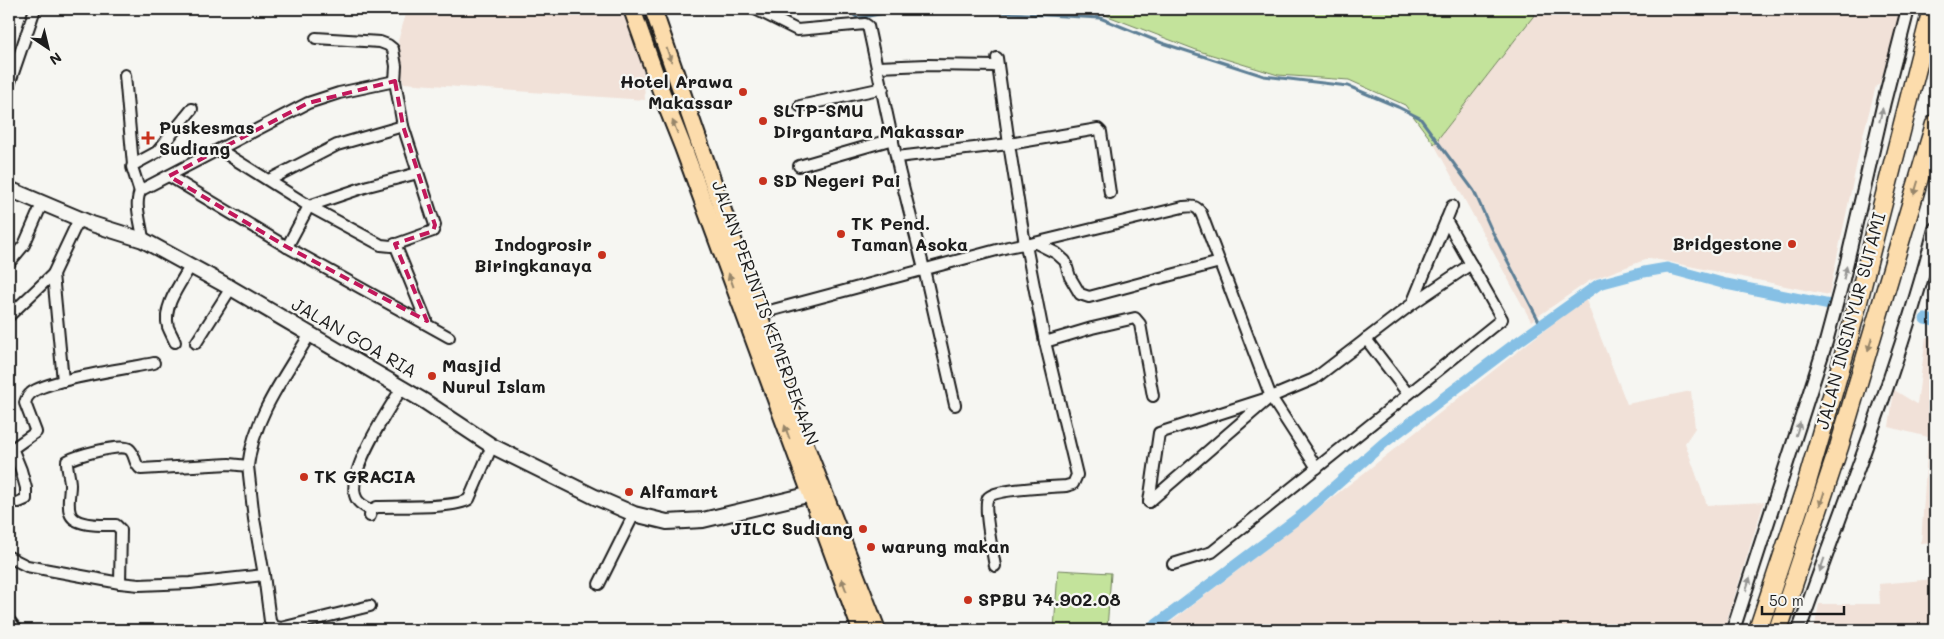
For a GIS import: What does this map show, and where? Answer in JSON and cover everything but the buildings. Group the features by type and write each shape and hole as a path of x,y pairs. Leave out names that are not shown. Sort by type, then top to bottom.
{"highway":[{"name":"JALAN PERINTIS KEMERDEKAAN","path":"632,9 665,102 817,493 877,630"},
{"name":"JALAN PERINTIS KEMERDEKAAN","path":"653,9 794,416 861,630"},
{"name":"JALAN INSINYUR SUTAMI","path":"1758,630 1805,489 1848,341 1932,9"},
{"name":"JALAN INSINYUR SUTAMI","path":"1778,630 1839,447 1935,124"}],"main road":[{"name":"JALAN GOA RIA","path":"9,189 79,219 143,240 231,288 402,388 492,446 588,494 634,514 667,522 703,520 817,493"}],"street":[{"path":"9,85 35,9"},
{"path":"755,9 797,30 867,25 955,405"},
{"path":"1733,630 1828,334 1908,9"},
{"path":"220,150 309,206 376,243 386,246 395,244 434,229 435,225 403,126 395,81 396,66 393,49 380,42 316,38"},
{"path":"878,67 997,62 1009,144 1029,244 1045,342 1077,475 1073,484 1066,486 1000,492 988,497 986,500 986,511 995,566"},
{"path":"125,75 132,167 140,192 138,206 143,240"},
{"path":"140,192 308,103 338,93 395,81"},
{"path":"800,106 882,88"},
{"path":"133,165 157,152 192,109"},
{"path":"269,180 337,145 403,126"},
{"path":"897,157 1009,144 1098,129 1101,132 1110,193"},
{"path":"799,166 893,139"},
{"path":"287,247 309,206 368,186 418,173"},
{"path":"169,176 287,247 450,337"},
{"path":"9,263 24,245 42,204"},
{"path":"758,314 1008,247 1029,244 1192,206 1201,213 1271,396 1317,468"},
{"path":"1412,304 1452,206"},
{"path":"9,316 53,274 79,219"},
{"path":"1173,564 1212,552 1502,319 1446,220"},
{"path":"1799,630 1876,421 1922,282 1935,229"},
{"path":"395,244 426,323"},
{"path":"1029,244 1056,253 1065,261 1070,277 1080,294 1089,297 1220,262"},
{"path":"1271,396 1149,502 1159,433 1271,396 1314,379 1412,304 1471,264"},
{"path":"175,342 168,327 170,306 173,296 191,266"},
{"path":"53,274 63,381"},
{"path":"196,343 231,288"},
{"path":"1045,342 1135,318 1140,324 1153,396"},
{"path":"310,334 269,401 260,421 248,466 254,519 270,621 273,626 281,628 370,606"},
{"path":"1366,339 1408,394"},
{"path":"19,502 26,498 26,488 21,470 10,449 36,432 26,403 31,393 44,386 63,381 154,363"},
{"path":"402,388 381,422 359,464 354,479 357,501 371,513 377,507 449,505 466,502 492,446"},
{"path":"120,583 122,530 116,525 84,524 73,518 69,512 70,482 67,461 76,456 127,448 131,451 136,465 141,469 229,464 248,466"},
{"path":"599,584 634,514"},
{"path":"9,557 27,566 139,585 190,583 264,575"},
{"path":"9,620 16,630"}],"highlighted area":[{"path":"395,81 403,126 435,225 433,231 395,244 427,321 287,247 169,176 308,103"}],"shaded area":[{"path":"410,9 623,9 643,65 645,100 403,83 398,41 405,17"},
{"path":"1539,9 1897,9 1899,26 1879,85 1876,86 1862,139 1829,295 1650,258 1589,281 1531,321 1434,144"},
{"path":"1585,298 1627,404 1691,391 1695,428 1685,443 1707,505 1764,502 1724,630 1160,630 1364,473"},
{"path":"1926,337 1935,337 1935,543 1921,544 1928,437 1889,427 1894,390 1917,404"},
{"path":"1935,579 1935,630 1814,630 1819,604 1880,604 1879,584"}],"green space":[{"path":"1031,9 1539,9 1434,144 1405,105 1349,80 1278,75 1199,51 1100,13"},
{"path":"1058,570 1111,573 1107,630 1054,630"}],"waterway":[{"path":"846,9 858,18 900,10 974,11 1100,18 1162,43 1264,76 1348,86 1398,107 1420,118 1474,191 1492,231 1541,325"},
{"path":"1090,9 1100,18"},
{"path":"1149,630 1302,515 1385,442 1515,344 1599,284 1667,268 1726,284 1835,306"},
{"path":"1925,319 1935,321"}],"place":[{"name":"Hotel Arawa Makassar","path":"743,92"},
{"name":"SLTP-SMU Dirgantara Makassar","path":"763,121"},
{"name":"Puskesmas Sudiang","path":"148,138"},
{"name":"SD Negeri Pai","path":"763,181"},
{"name":"TK Pend. Taman Asoka","path":"841,234"},
{"name":"Bridgestone","path":"1792,244"},
{"name":"Indogrosir Biringkanaya","path":"602,255"},
{"name":"Masjid Nurul Islam","path":"432,376"},
{"name":"TK GRACIA","path":"304,477"},
{"name":"Alfamart","path":"629,492"},
{"name":"JILC Sudiang","path":"863,529"},
{"name":"warung makan","path":"871,547"},
{"name":"SPBU 74.902.08","path":"968,600"}]}
